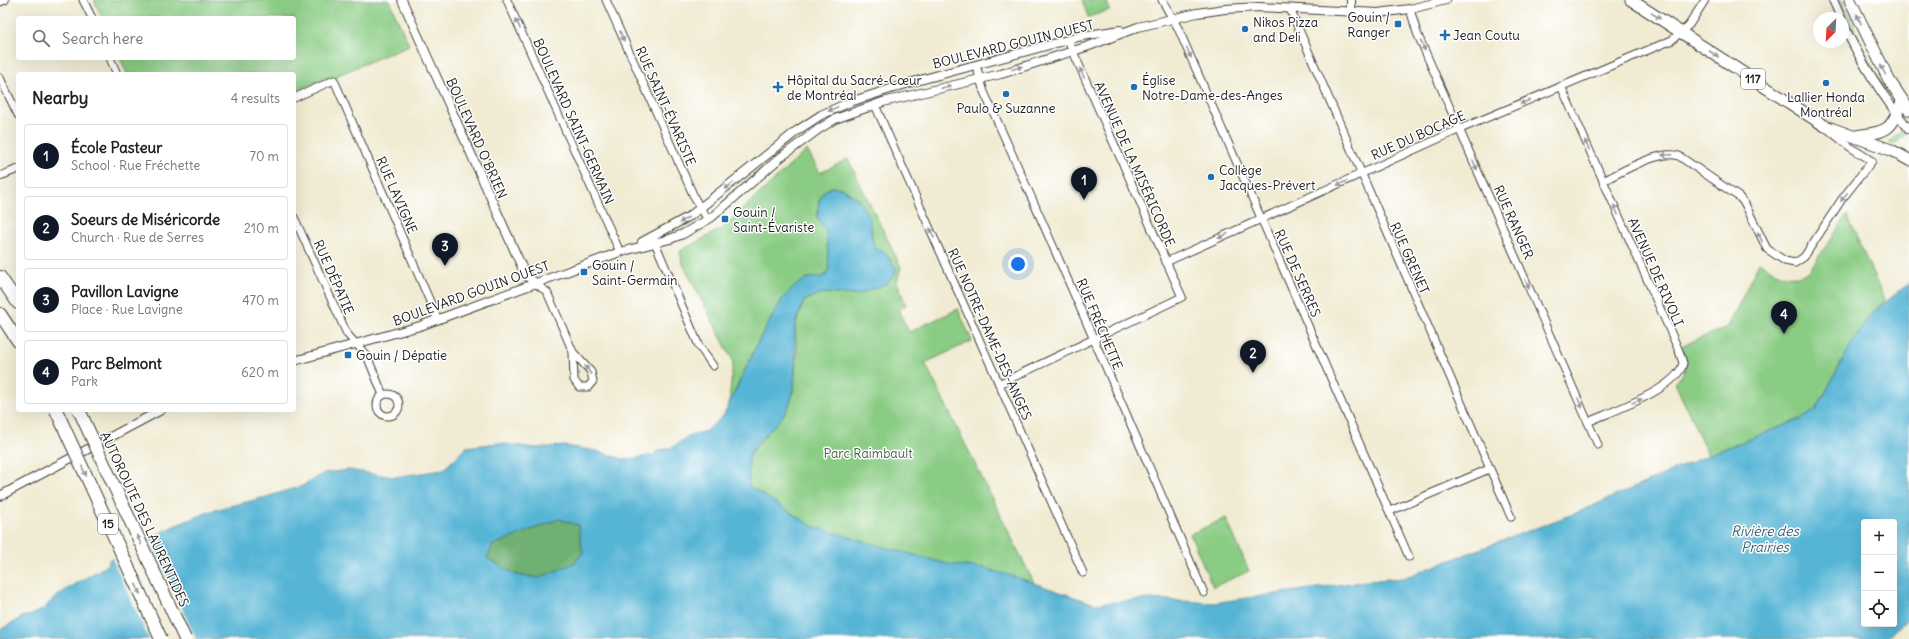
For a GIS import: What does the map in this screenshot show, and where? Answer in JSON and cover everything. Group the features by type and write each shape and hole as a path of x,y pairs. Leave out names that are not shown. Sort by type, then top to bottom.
{"highway":[{"path":"0,277 16,300"},
{"path":"0,314 16,338"},
{"name":"15","path":"57,412 161,639"},
{"name":"AUTOROUTE DES LAURENTIDES","path":"80,412 184,639"}],"main road":[{"name":"117","path":"1631,0 1825,126 1891,150 1909,160"},
{"path":"1850,0 1878,61 1906,105 1886,129 1880,132 1855,136"}],"street":[{"path":"0,2 5,0"},
{"path":"83,0 91,16"},
{"name":"BOULEVARD O'BRIEN","path":"402,0 525,274 535,282"},
{"name":"BOULEVARD SAINT-GERMAIN","path":"507,0 620,252"},
{"name":"RUE SAINT-ÉVARISTE","path":"606,0 700,209 708,220"},
{"name":"RUE DE SERRES","path":"1162,0 1178,28 1409,557"},
{"path":"1350,0 1351,13"},
{"name":"BOULEVARD GOUIN OUEST","path":"296,360 438,320 535,282 630,248 654,240 683,234 708,220 744,191 781,157 819,128 835,119 874,105 1001,74 1138,27 1172,18 1225,9 1290,9 1351,13 1378,13 1410,9 1446,0"},
{"path":"1681,33 1705,0"},
{"path":"1833,0 1838,12"},
{"name":"RUE GRENET","path":"1290,9 1360,175 1511,517"},
{"name":"RUE RANGER","path":"1410,9 1417,33 1598,445"},
{"name":"BOULEVARD GOUIN OUEST","path":"654,240 700,209 794,134 821,115 857,99 1082,36 1138,27"},
{"name":"RUE DU BOCAGE","path":"1166,262 1460,129 1672,40 1681,33"},
{"path":"1849,36 1866,69 1909,129"},
{"name":"AVENUE DE LA MISÉRICORDE","path":"1068,40 1182,297 1093,339"},
{"path":"111,60 116,72"},
{"name":"RUE FRÉCHETTE","path":"976,65 984,92 1067,276 1204,593"},
{"path":"0,78 16,111"},
{"name":"RUE LAVIGNE","path":"296,97 334,80 438,320"},
{"name":"AVENUE DE RIVOLI","path":"1560,86 1679,351 1682,363 1676,374 1653,393 1588,422"},
{"name":"RUE NOTRE-DAME-DES-ANGES","path":"874,105 1083,573"},
{"path":"1602,181 1662,154 1679,156 1739,197 1748,210 1764,246 1785,262 1792,264 1798,262 1804,257 1842,199 1872,161 1850,147 1825,126"},
{"path":"0,176 16,170"},
{"name":"RUE DÉPATIE","path":"296,221 347,334 367,356 383,395"},
{"path":"654,240 699,346 713,366"},
{"path":"535,282 547,292 573,352 592,374 593,381 588,387 579,387 575,383 573,352"},
{"path":"999,384 1093,339"},
{"path":"0,496 150,412"},
{"path":"1390,511 1489,469"}],"green space":[{"path":"94,0 389,0 409,45 338,75 336,79 325,78 296,91 296,72 126,72 121,60 296,60 296,16 101,16"},
{"path":"1082,0 1106,0 1110,10 1088,17"},
{"path":"1838,0 1842,0 1847,12 1843,12"},
{"path":"1849,16 1866,55 1891,99 1875,76 1849,25"},
{"path":"1904,129 1906,134 1895,144 1888,142"},
{"name":"Parc Raimbault","path":"807,150 820,173 848,159 901,267 897,282 906,305 898,309 909,332 958,309 972,341 925,363 1034,583 985,577 810,532 749,486 748,466 750,455 790,404 793,393 797,353 795,326 804,301 822,293 858,295 884,252 874,248 871,229 857,198 841,188 832,187 824,191 819,201 817,217 826,231 829,268 826,275 822,277 808,278 783,298 759,340 729,404 733,361 682,262 680,251 721,229"},
{"path":"1847,215 1885,301 1870,315 1853,341 1816,410 1801,419 1708,455 1675,383 1683,374 1686,366 1681,346 1728,327 1759,262 1771,270 1784,275 1796,276 1802,275 1809,271"},
{"path":"1226,518 1249,571 1213,587 1190,534"},
{"path":"559,519 578,525 583,553 574,563 539,578 516,575 487,558 493,545"}],"water":[{"name":"Rivière des Prairies","path":"832,187 841,188 857,198 869,217 874,248 884,252 896,268 895,275 886,284 857,295 822,293 804,301 797,317 795,327 795,375 790,403 787,411 753,449 748,467 749,486 812,526 948,564 984,568 1019,578 1095,604 1149,599 1213,603 1366,581 1403,578 1581,511 1708,455 1801,419 1816,410 1853,341 1870,315 1909,283 1909,618 1884,639 0,639 0,630 24,616 29,616 44,609 51,601 67,589 106,566 111,558 174,526 211,511 302,486 324,473 349,470 394,477 443,470 466,447 498,443 535,448 565,446 597,451 626,460 653,455 657,451 673,447 690,435 706,431 724,415 759,340 783,298 795,286 808,278 822,277 826,275 829,268 826,231 817,217 819,201 824,191","holes":["559,519 578,525 583,553 574,563 539,578 516,575 487,558 493,545"]}],"pier":[{"path":"150,538 196,639 149,639 111,556"}],"place":[{"name":"Gouin / Ranger","path":"1398,24"},
{"name":"Nikos Pizza and Deli","path":"1245,29"},
{"name":"Jean Coutu","path":"1445,35"},
{"name":"Lallier Honda Montréal","path":"1826,83"},
{"name":"Hôpital du Sacré-Cœur de Montréal","path":"778,87"},
{"name":"Église Notre-Dame-des-Anges","path":"1134,87"},
{"name":"Paulo & Suzanne","path":"1006,94"},
{"name":"Collège Jacques-Prévert","path":"1211,177"},
{"name":"École Pasteur","path":"1084,200"},
{"name":"Gouin / Saint-Évariste","path":"725,219"},
{"name":"Pavillon Lavigne","path":"445,266"},
{"name":"Gouin / Saint-Germain","path":"584,272"},
{"name":"Parc Belmont","path":"1784,334"},
{"name":"Gouin / Dépatie","path":"348,355"},
{"name":"Soeurs de Miséricorde","path":"1253,373"}]}
